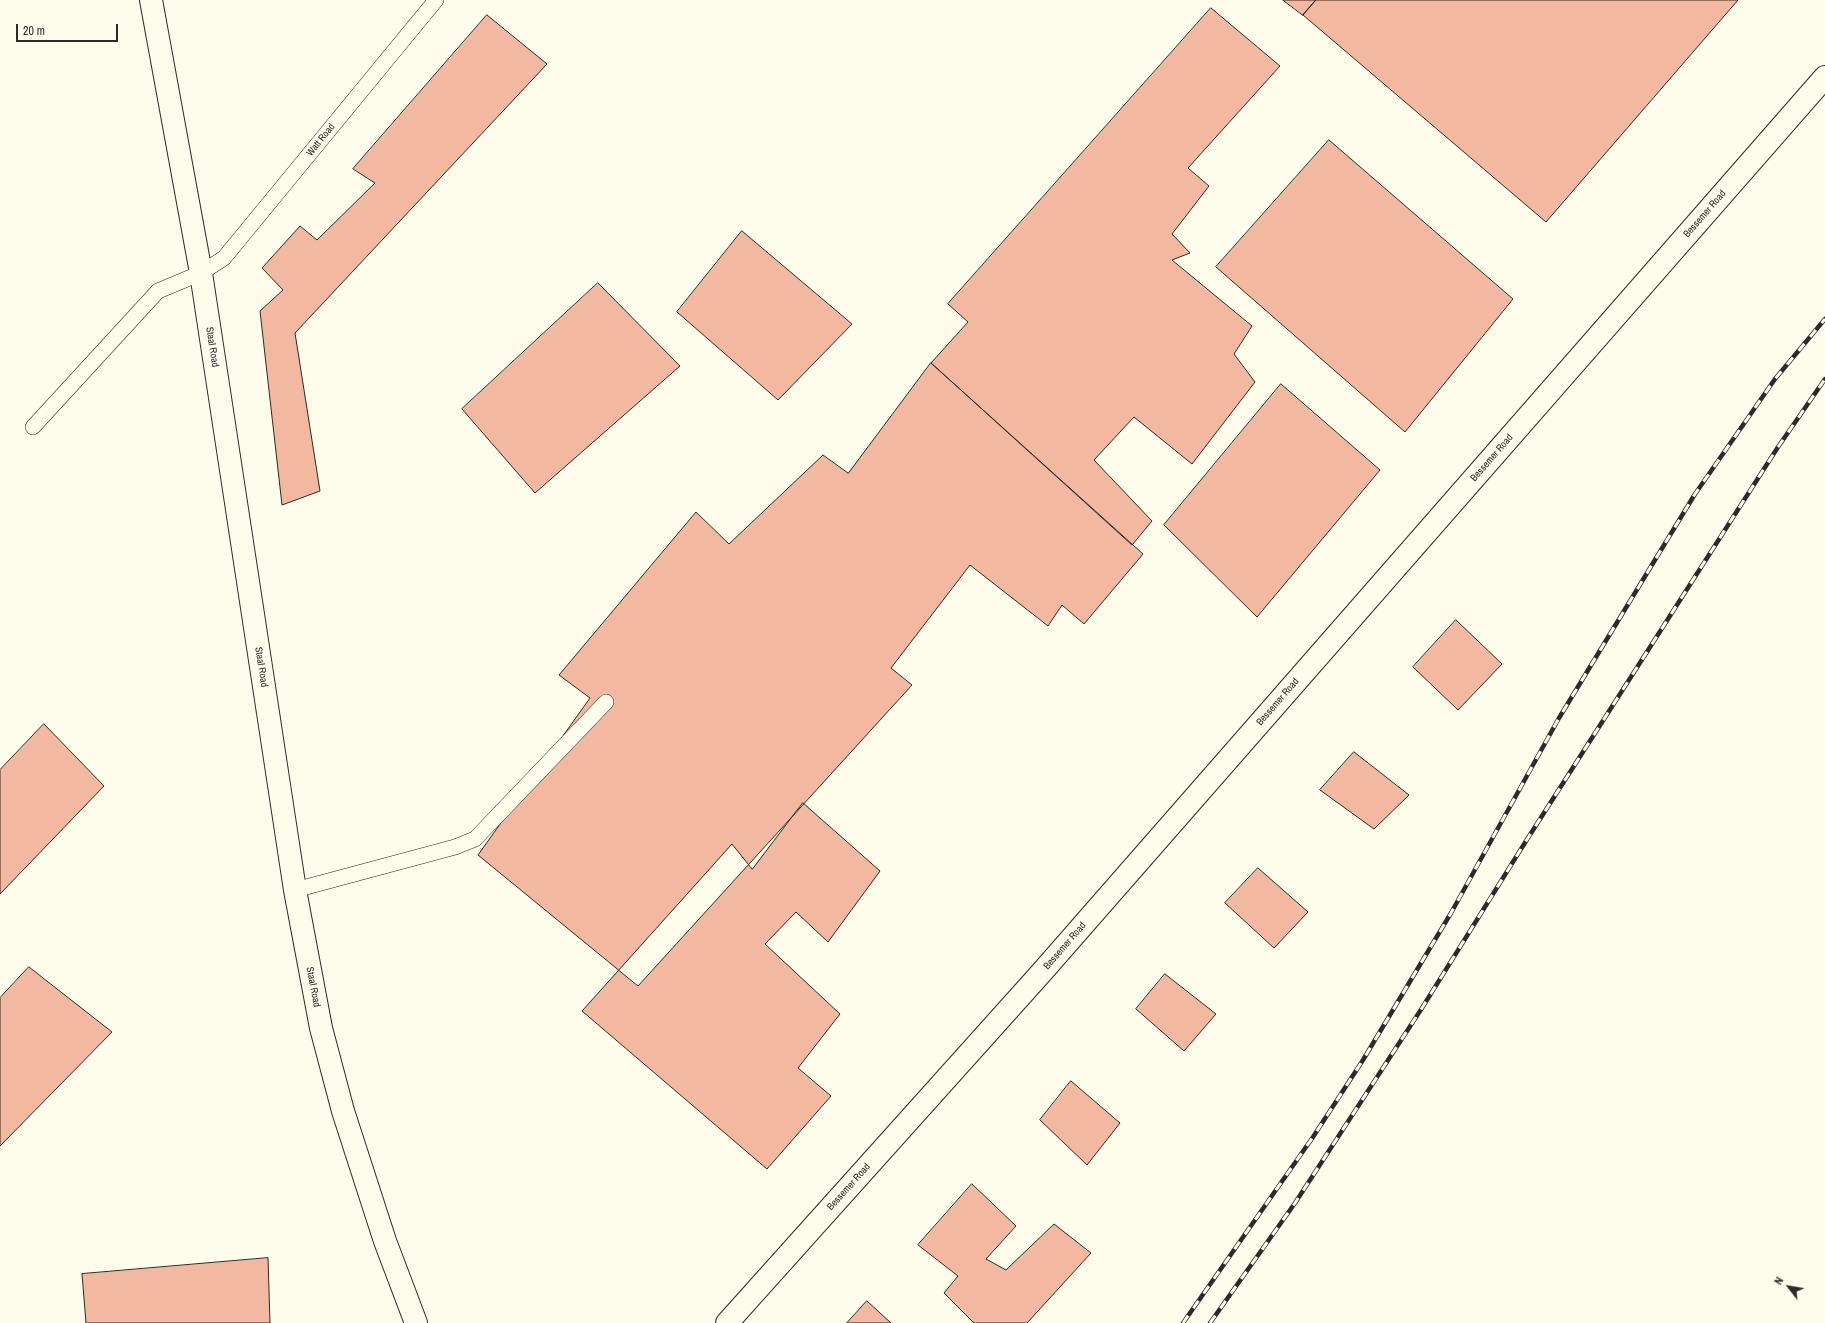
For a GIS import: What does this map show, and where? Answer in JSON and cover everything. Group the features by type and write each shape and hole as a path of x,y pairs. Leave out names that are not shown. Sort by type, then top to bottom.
{"street":[{"name":"Staal Road","path":"151,0 201,273 295,890 321,1028 343,1111 385,1241 416,1323"},
{"name":"Bessemer Road","path":"727,1323 1047,966 1825,77"}],"lane":[{"name":"Watt Road","path":"33,427 158,291 201,273 224,258 436,0"},
{"path":"295,890 454,847 475,839 606,702"}],"building":[{"path":"1283,0 1316,0 1303,15"},
{"path":"1316,0 1738,0 1546,222 1303,15"},
{"path":"1211,8 1280,66 1188,168 1209,186 1172,234 1190,253 1172,260 1252,326 1234,354 1255,382 1192,464 1134,417 1094,460 1152,521 1132,545 931,363 968,322 948,304"},
{"path":"487,15 547,64 295,333 320,491 282,505 260,311 283,290 262,268 300,226 317,240 375,183 353,169"},
{"path":"1329,140 1513,299 1405,432 1216,267"},
{"path":"742,231 852,324 778,400 677,312"},
{"path":"598,283 680,366 535,493 462,409"},
{"path":"931,363 1143,554 1084,624 1062,605 1048,626 970,565 891,668 912,685 638,986 478,855 590,698 559,675 696,512 729,544 823,455 848,473"},
{"path":"1281,384 1380,470 1257,617 1164,525"},
{"path":"1456,620 1502,664 1458,710 1413,667"},
{"path":"44,724 104,786 0,894 0,770"},
{"path":"1354,752 1409,795 1374,829 1320,790"},
{"path":"803,803 880,871 828,942 796,912 765,944 840,1014 798,1068 831,1096 767,1169 582,1011 732,844 752,869"},
{"path":"1258,868 1308,912 1274,948 1225,903"},
{"path":"29,967 112,1032 0,1146 0,998"},
{"path":"1165,974 1216,1014 1184,1051 1136,1009"},
{"path":"1071,1081 1120,1123 1087,1165 1040,1120"},
{"path":"972,1184 1016,1226 986,1259 1006,1270 1054,1224 1091,1253 1027,1323 974,1323 944,1293 958,1276 918,1245"},
{"path":"268,1258 270,1323 86,1323 82,1274"},
{"path":"867,1301 891,1323 847,1323"}],"railway":[{"path":"1183,1323 1313,1137 1363,1060 1451,913 1559,718 1695,494 1775,379 1825,319"},
{"path":"1210,1323 1295,1203 1422,1008 1526,841 1778,447 1825,379"}]}
